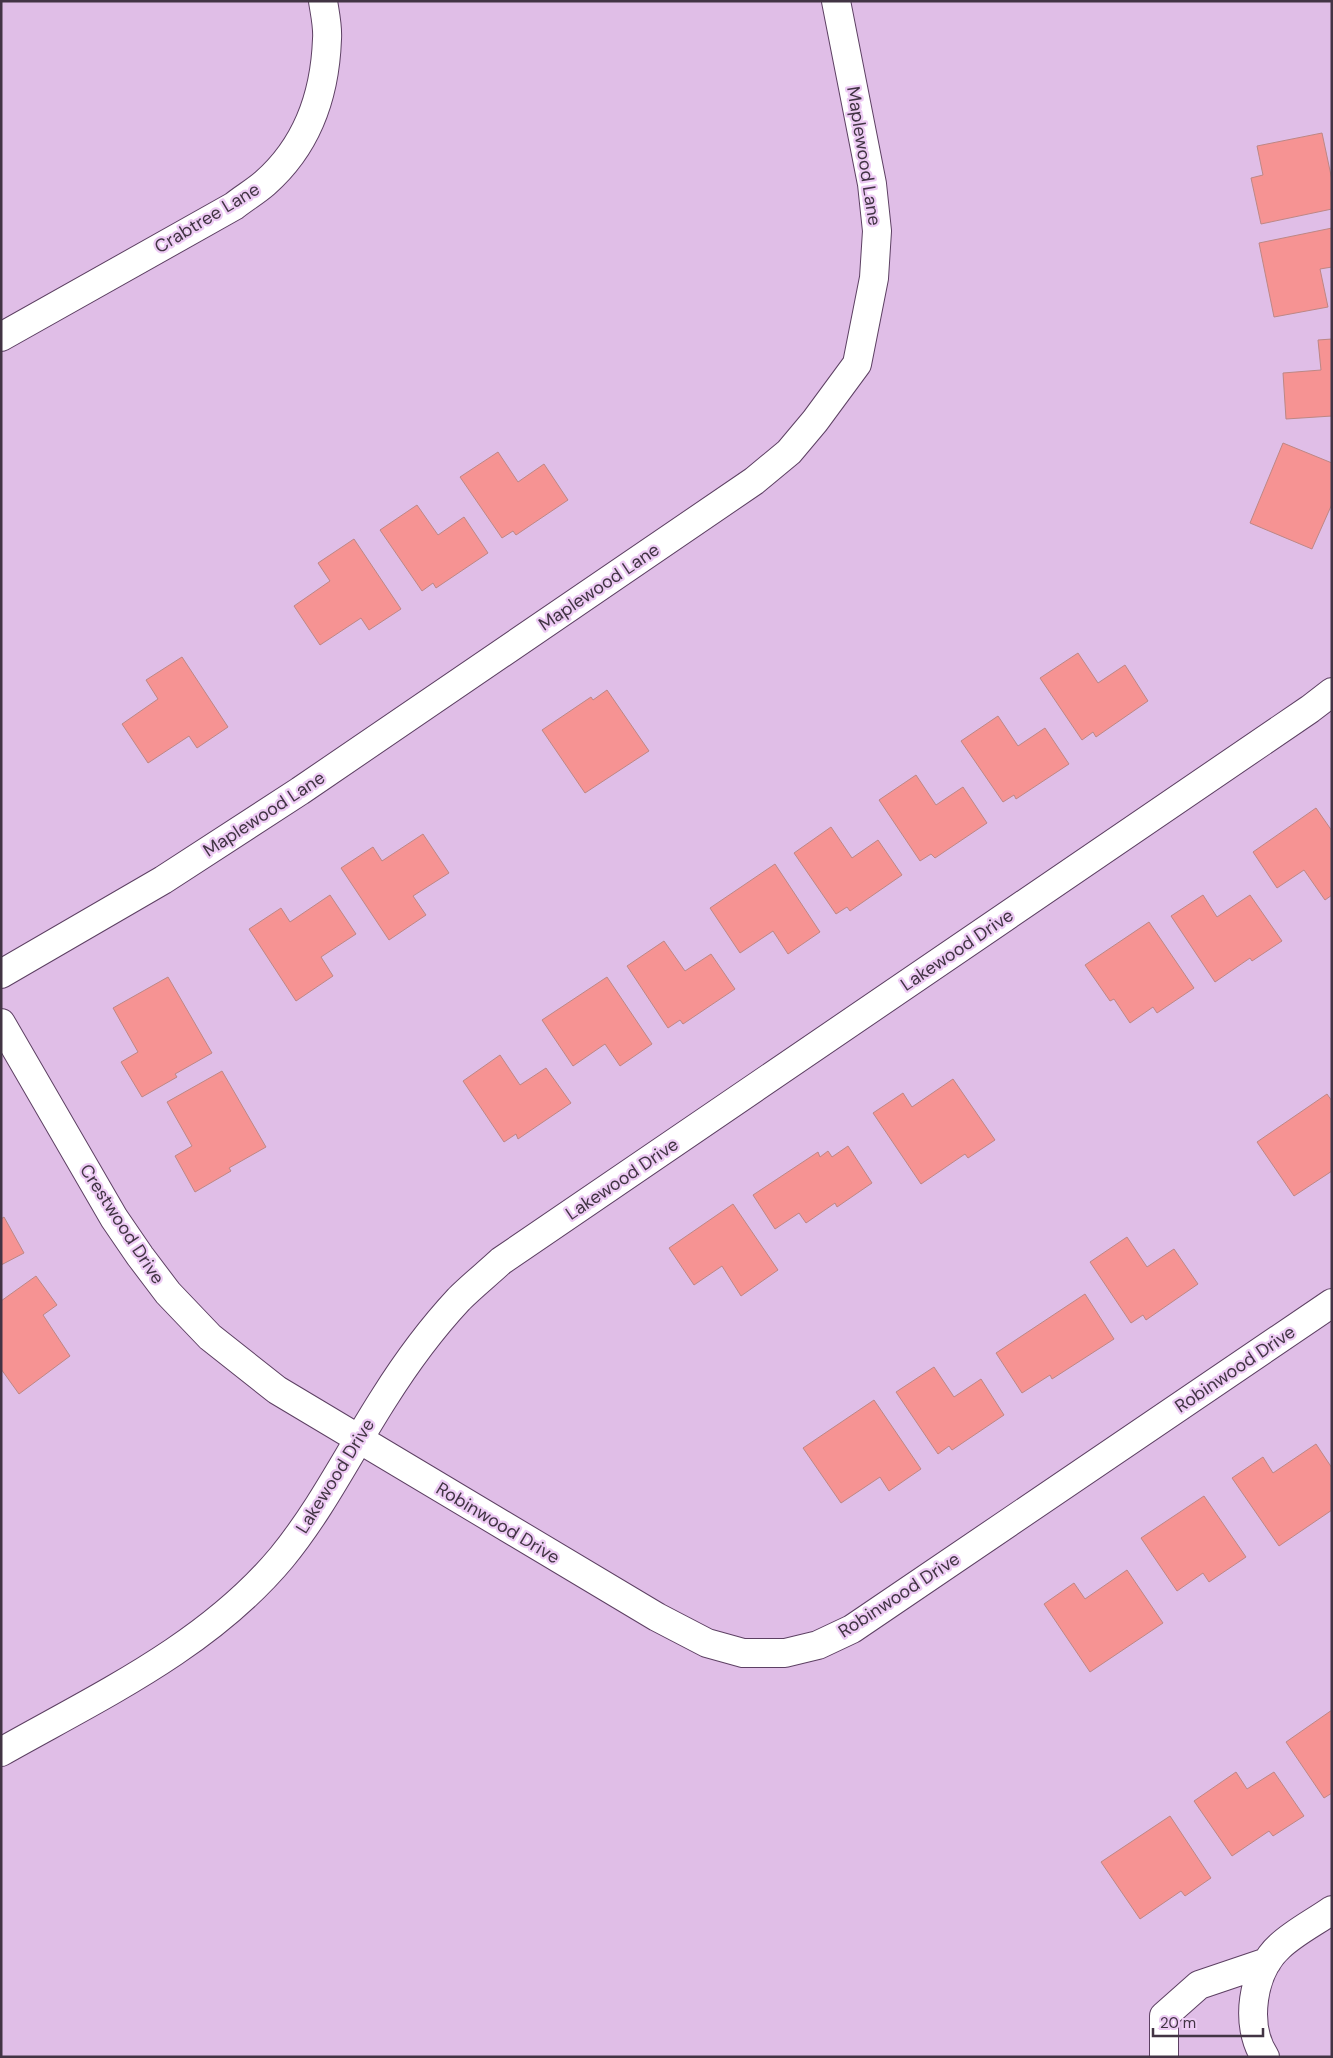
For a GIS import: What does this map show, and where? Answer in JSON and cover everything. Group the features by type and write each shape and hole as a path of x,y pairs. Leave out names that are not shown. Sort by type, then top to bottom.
{"street":[{"name":"Crabtree Lane","path":"1,337 234,206 265,183 285,163 306,130 323,85 328,38 323,1"},
{"name":"Maplewood Lane","path":"1,974 163,880 300,791 754,481 789,452 815,421 856,364 874,278 877,230 872,184 836,1"},
{"name":"Lakewood Drive","path":"1,1752 161,1662 197,1636 242,1599 282,1557 316,1510 384,1397 434,1328 461,1298 501,1261 1277,732 1332,692"},
{"name":"Crestwood Drive","path":"1,1023 114,1218 168,1293 210,1337 276,1390 358,1441"},
{"name":"Robinwood Drive","path":"358,1441 657,1617 707,1644 743,1652 785,1653 818,1645 852,1629 1332,1303"},
{"path":"1265,2057 1254,2025 1253,2003 1258,1982 1267,1962 1280,1946 1332,1910"},
{"path":"1164,2057 1164,2016 1199,1985 1267,1962"}],"building":[{"path":"1322,133 1332,180 1332,209 1261,224 1251,178 1263,175 1257,146"},
{"path":"1332,228 1332,267 1320,269 1328,307 1274,317 1259,243"},
{"path":"1332,339 1332,416 1286,419 1283,373 1321,370 1318,340"},
{"path":"1283,443 1332,463 1332,504 1312,549 1250,523"},
{"path":"498,452 518,482 544,464 568,500 516,535 513,531 502,538 460,477"},
{"path":"417,505 438,535 464,517 488,553 436,588 433,583 422,591 380,530"},
{"path":"354,539 401,609 369,630 361,618 320,645 294,606 330,581 318,563"},
{"path":"1078,653 1098,683 1125,665 1148,701 1096,737 1093,732 1082,740 1040,678"},
{"path":"182,657 228,727 197,748 189,736 148,763 122,724 158,699 146,680"},
{"path":"607,690 649,751 585,793 542,730 591,697 593,700"},
{"path":"998,716 1018,746 1045,728 1069,764 1016,799 1014,795 1003,802 961,741"},
{"path":"916,775 936,805 963,787 987,823 935,858 931,854 920,861 879,800"},
{"path":"1316,808 1332,831 1332,895 1325,900 1304,870 1277,888 1253,852"},
{"path":"831,827 852,858 878,840 902,875 850,911 847,907 836,914 794,853"},
{"path":"423,834 449,873 413,896 426,915 389,940 341,868 373,847 382,861"},
{"path":"775,864 820,932 788,954 773,931 740,953 710,908"},
{"path":"330,895 356,934 321,957 333,976 296,1001 249,929 281,908 290,922"},
{"path":"1203,895 1217,917 1250,895 1282,941 1252,961 1250,958 1215,982 1171,916"},
{"path":"1149,922 1194,988 1157,1013 1153,1007 1130,1023 1114,999 1110,1001 1085,965"},
{"path":"664,941 685,971 711,954 735,989 683,1024 680,1020 668,1028 627,966"},
{"path":"168,977 212,1053 175,1074 177,1077 142,1097 121,1062 138,1052 113,1008"},
{"path":"607,977 652,1044 620,1066 605,1044 573,1066 542,1020"},
{"path":"500,1055 520,1085 546,1068 571,1103 518,1139 516,1134 504,1142 463,1081"},
{"path":"222,1071 266,1147 229,1168 231,1171 195,1192 175,1156 192,1146 167,1102"},
{"path":"953,1079 995,1140 968,1158 965,1154 921,1184 873,1113 903,1093 912,1107"},
{"path":"1327,1094 1332,1101 1332,1171 1294,1196 1257,1142"},
{"path":"848,1146 872,1183 837,1207 835,1203 806,1223 799,1213 775,1229 753,1195 818,1152 820,1157 828,1151 832,1157"},
{"path":"733,1204 778,1270 741,1296 722,1266 694,1285 669,1248"},
{"path":"4,1217 24,1253 1,1265 1,1219"},
{"path":"1127,1237 1147,1267 1174,1249 1198,1284 1146,1320 1143,1315 1131,1323 1090,1262"},
{"path":"36,1276 57,1305 43,1315 70,1356 19,1394 1,1369 1,1301"},
{"path":"1085,1294 1114,1339 1052,1379 1050,1375 1022,1393 996,1353"},
{"path":"934,1367 954,1397 981,1379 1004,1415 952,1450 949,1446 938,1454 896,1392"},
{"path":"874,1400 921,1469 889,1491 880,1477 841,1503 803,1448"},
{"path":"1316,1444 1332,1468 1332,1510 1279,1546 1232,1478 1263,1457 1273,1473"},
{"path":"1204,1496 1246,1557 1209,1582 1203,1573 1177,1591 1141,1538"},
{"path":"1127,1570 1163,1623 1090,1672 1044,1604 1074,1583 1085,1599"},
{"path":"1332,1710 1332,1793 1324,1798 1286,1742"},
{"path":"1236,1772 1247,1789 1274,1772 1304,1816 1273,1836 1269,1831 1232,1856 1194,1801"},
{"path":"1170,1816 1211,1878 1185,1896 1181,1891 1140,1919 1101,1862"}]}
